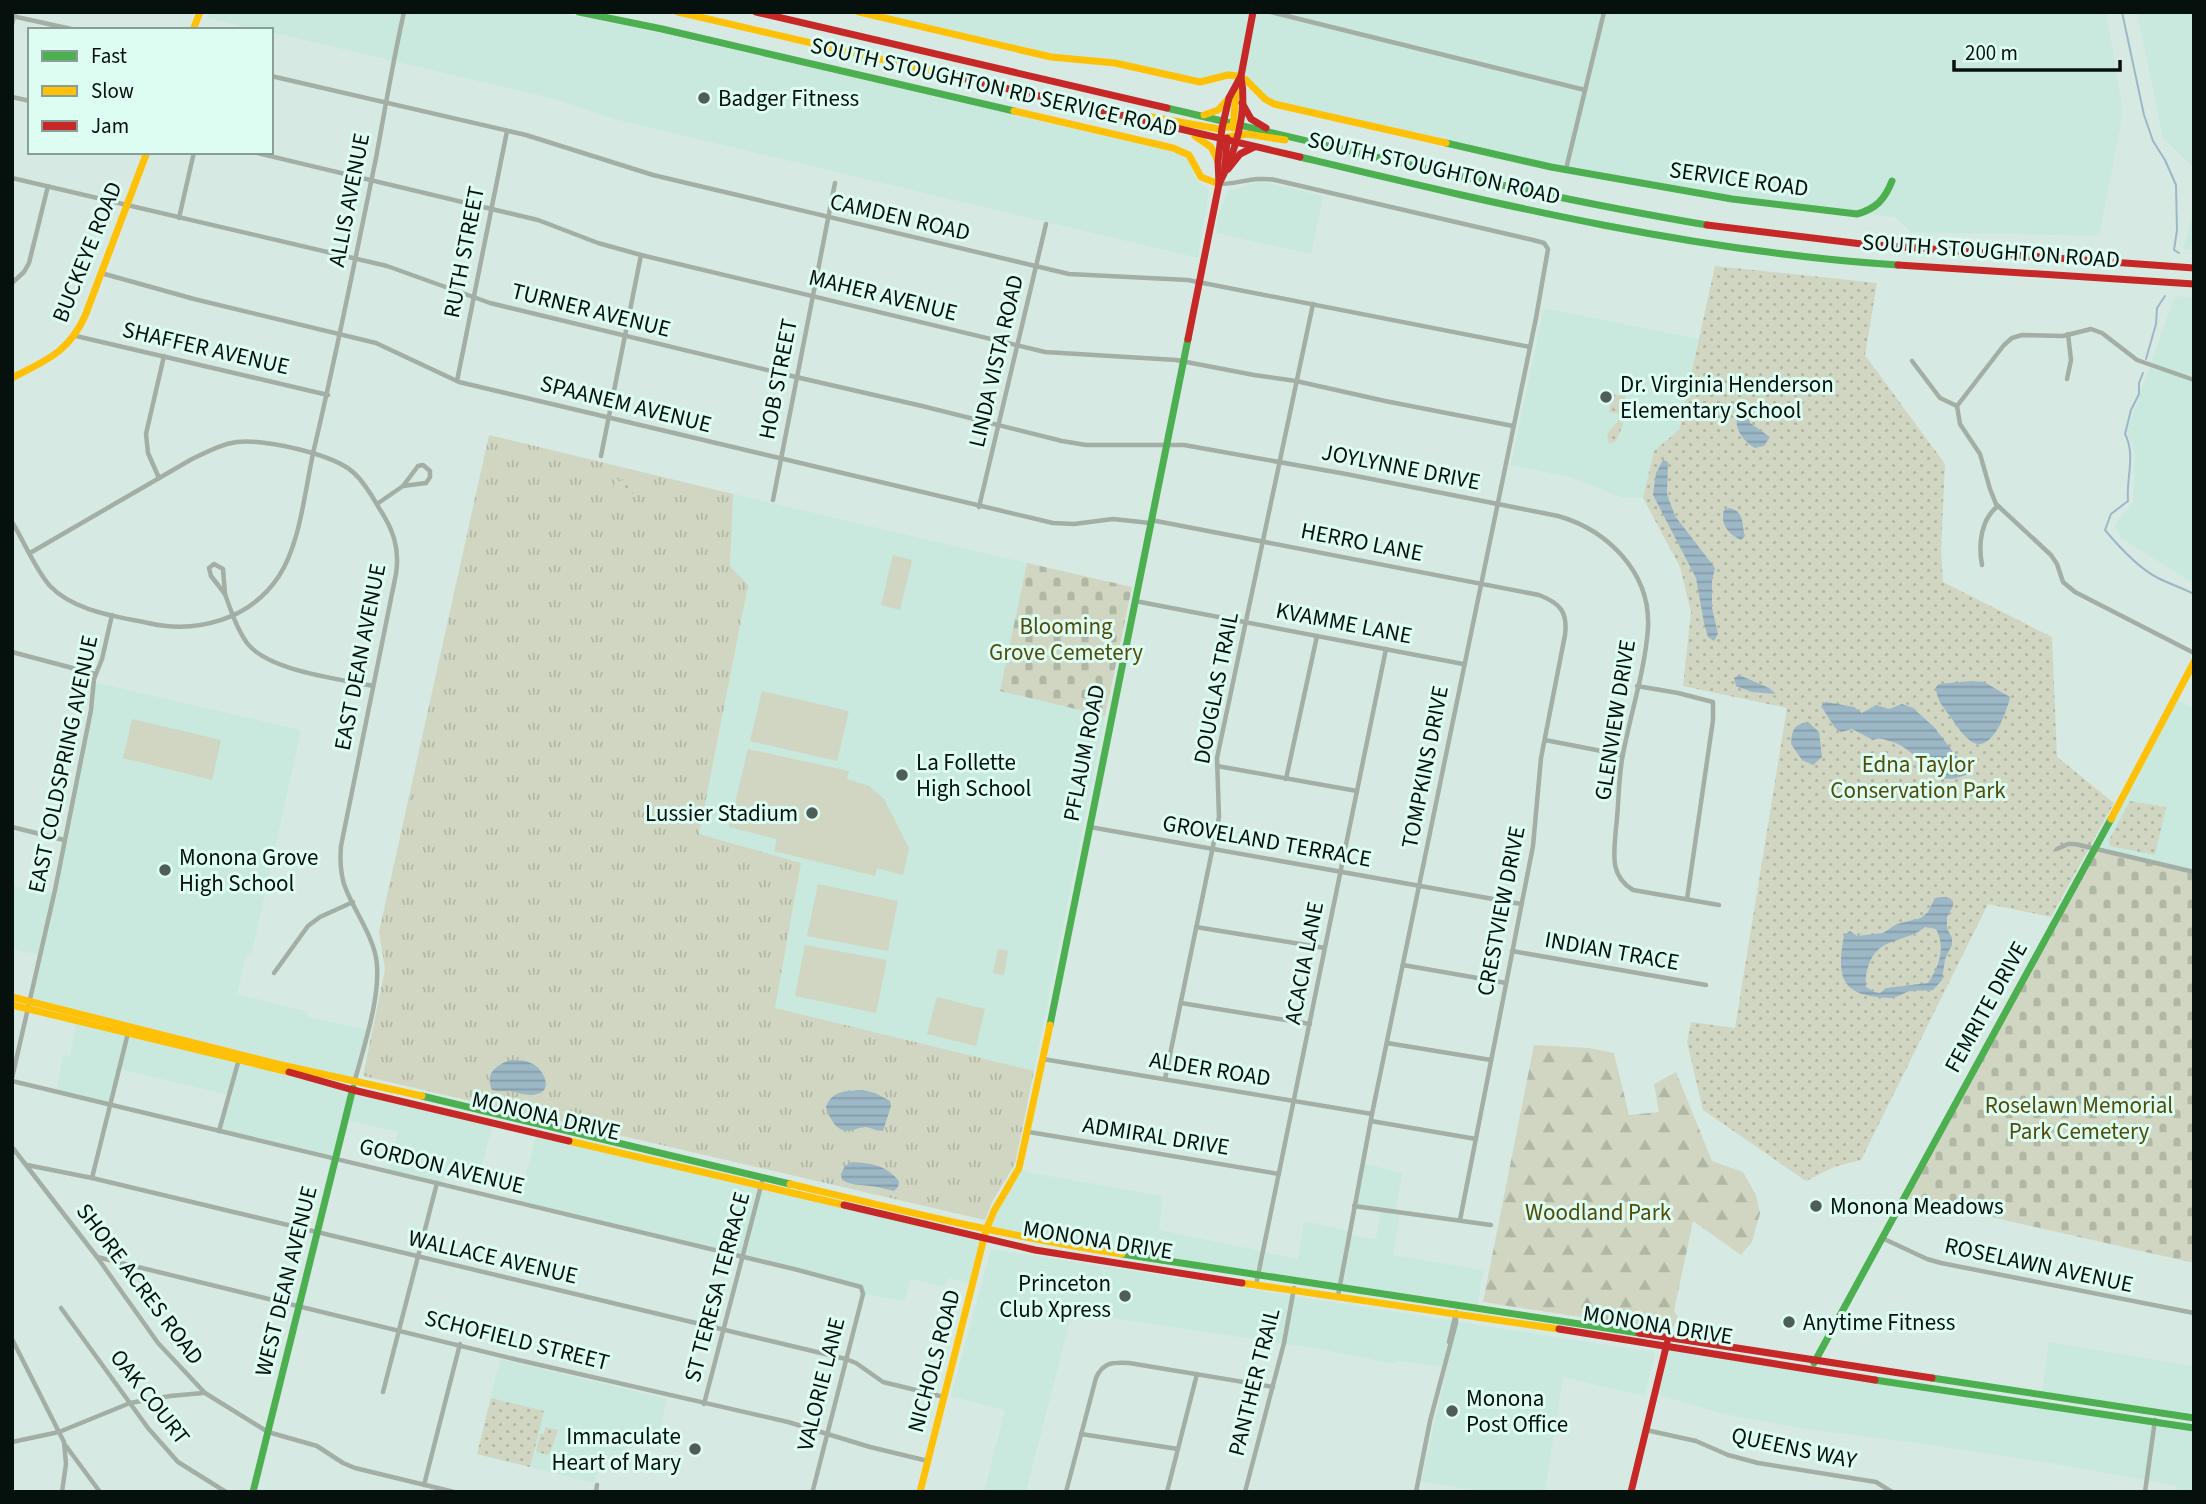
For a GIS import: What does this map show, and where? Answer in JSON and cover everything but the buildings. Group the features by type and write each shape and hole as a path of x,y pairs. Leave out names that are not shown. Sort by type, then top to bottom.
{"street":[{"name":"ALLIS AVENUE","path":"12,522 45,578 63,597 89,609 156,625 184,628 210,624 232,615 256,600 281,572 294,537 328,395 404,12"},
{"name":"SOUTH STOUGHTON RD SERVICE ROAD","path":"579,12 663,29 1173,148 1189,155 1201,177 1219,184"},
{"name":"SOUTH STOUGHTON ROAD","path":"678,12 1186,131 1271,132 1584,204 1712,226 1876,245 2194,268"},
{"name":"SOUTH STOUGHTON ROAD","path":"756,12 1201,115 1254,147 1543,214 1703,243 1785,254 1930,268 2194,284"},
{"name":"SOUTH STOUGHTON RD SERVICE ROAD","path":"859,12 1016,49 1062,58 1115,63 1200,82 1229,75 1241,76"},
{"name":"PFLAUM ROAD","path":"1219,184 1228,169 1229,97 1241,76 1253,12"},
{"path":"1271,12 1585,90"},
{"path":"1219,184 1225,169 1234,98 1241,76 1264,99 1276,105 1566,169 1604,12"},
{"path":"12,24 14,15 68,28"},
{"name":"CAMDEN ROAD","path":"273,76 563,145 653,176 1037,267 1076,275 1199,282 1530,347"},
{"name":"PFLAUM ROAD","path":"984,1239 994,1211 1019,1168 1028,1132 1219,184 1217,161 1242,103 1241,76"},
{"path":"1201,115 1218,110 1229,97"},
{"path":"1242,103 1251,119 1271,132"},
{"path":"1118,114 1326,145"},
{"name":"RUTH STREET","path":"457,381 507,131"},
{"path":"1186,131 1209,144 1217,161"},
{"path":"1228,169 1240,154 1254,147"},
{"name":"BUCKEYE ROAD","path":"13,377 68,344 75,336 146,154"},
{"path":"178,218 194,154"},
{"name":"MAHER AVENUE","path":"261,154 538,220 598,243 641,255 1064,355 1110,355 1183,362 1296,381 1513,426"},
{"name":"SERVICE ROAD","path":"1566,169 1713,196 1857,214 1878,206 1886,197 1892,181"},
{"name":"TURNER AVENUE","path":"12,178 409,273 473,298 1062,441 1086,445 1167,443"},
{"name":"TOMPKINS DRIVE","path":"1219,184 1236,184 1253,178 1275,180 1533,240 1547,246 1548,256 1530,347 1418,886 1338,1296"},
{"name":"HOB STREET","path":"773,500 835,183"},
{"path":"12,283 29,263 48,186"},
{"name":"LINDA VISTA ROAD","path":"979,507 1046,224"},
{"path":"601,456 641,255"},
{"name":"SPAANEM AVENUE","path":"101,273 194,299 376,343 457,381 979,507 1062,524 1113,519 1151,522"},
{"name":"DOUGLAS TRAIL","path":"1165,1079 1219,817 1217,758 1313,304"},
{"path":"2194,380 2137,360 2097,331 2086,329 2068,334 2016,336 2004,345 1957,405 1959,424 1980,454 1998,506 2051,555 2063,582 2070,589 2194,653"},
{"path":"2067,379 2071,360 2068,334"},
{"name":"SHAFFER AVENUE","path":"75,336 328,395"},
{"path":"159,478 148,453 146,434 164,356"},
{"path":"1912,361 1940,398 1957,405"},
{"name":"EAST DEAN AVENUE","path":"30,552 213,449 235,442 259,442 326,457 352,471 377,504 392,531 398,559 341,846 341,870 346,889 371,939 377,972 368,1029 355,1080"},
{"name":"JOYLYNNE DRIVE","path":"1167,443 1498,504 1574,521 1598,534 1619,551"},
{"path":"377,504 403,486 418,466 427,467 430,471 426,482 403,486"},
{"path":"1982,565 1980,550 1985,521 1998,506"},
{"name":"HERRO LANE","path":"1151,522 1264,541 1539,595 1561,609"},
{"name":"GLENVIEW DRIVE","path":"1619,551 1639,581 1648,626 1622,755 1614,855 1617,874 1623,883 1633,890 1719,905"},
{"path":"225,594 209,574 212,564 223,569 225,594 232,615 247,642 264,658 300,670 373,686"},
{"name":"KVAMME LANE","path":"1135,601 1463,664"},
{"name":"CRESTVIEW DRIVE","path":"1460,1220 1536,824 1545,740 1565,635 1566,619 1561,609"},
{"name":"EAST COLDSPRING AVENUE","path":"12,1080 64,840 95,674 102,659 112,615"},
{"path":"1286,779 1317,636"},
{"name":"ACACIA LANE","path":"1256,1285 1386,649"},
{"path":"12,652 95,674"},
{"name":"FEMRITE DRIVE","path":"1811,1370 2194,662"},
{"path":"1637,686 1712,701 1714,705 1687,899"},
{"path":"1545,740 1622,755"},
{"path":"1217,766 1357,790"},
{"path":"12,827 64,840"},
{"name":"GROVELAND TERRACE","path":"1089,827 1521,904"},
{"path":"2057,849 2068,844 2194,872"},
{"path":"274,973 305,929 320,918 353,902"},
{"path":"1196,927 1325,948"},
{"name":"INDIAN TRACE","path":"1512,951 1706,985"},
{"path":"1403,965 1506,983"},
{"name":"MONONA DRIVE","path":"12,997 30,1005 239,1057 353,1090 619,1155 762,1182 986,1230 1065,1245 1340,1287 1456,1312 1668,1336 2194,1418"},
{"path":"1181,1003 1310,1024"},
{"name":"MONONA DRIVE","path":"12,1006 30,1005"},
{"path":"92,1178 129,1030"},
{"path":"1387,1043 1491,1060"},
{"path":"219,1131 239,1057"},
{"name":"MONONA DRIVE","path":"239,1057 355,1080 622,1144 984,1239 1044,1251 1256,1285 1456,1312 1811,1370 2194,1428"},
{"name":"ALDER ROAD","path":"1042,1059 1372,1114"},
{"name":"GORDON AVENUE","path":"12,1080 862,1288"},
{"name":"WEST DEAN AVENUE","path":"253,1492 355,1080"},
{"path":"1371,1121 1476,1139"},
{"name":"ADMIRAL DRIVE","path":"1028,1132 1279,1174"},
{"path":"619,1155 622,1144"},
{"name":"SHORE ACRES ROAD","path":"12,1147 97,1257 158,1343 205,1393 268,1432 317,1446 355,1468 454,1492"},
{"name":"WALLACE AVENUE","path":"27,1165 92,1178 846,1359 884,1382 944,1397"},
{"name":"ST TERESA TERRACE","path":"704,1404 762,1182"},
{"path":"383,1392 437,1183"},
{"path":"1354,1206 1491,1225"},
{"name":"ROSELAWN AVENUE","path":"1881,1237 1941,1264 2194,1313"},
{"name":"NICHOLS ROAD","path":"920,1492 984,1239"},
{"name":"SCHOFIELD STREET","path":"97,1257 788,1422 928,1461"},
{"name":"PANTHER TRAIL","path":"1245,1492 1273,1387 1296,1280"},
{"name":"VALORIE LANE","path":"813,1490 863,1294 862,1288"},
{"name":"OAK COURT","path":"61,1308 148,1428 178,1462 226,1492"},
{"path":"1416,1492 1456,1312"},
{"path":"1631,1492 1668,1336"},
{"path":"12,1339 64,1442 100,1492"},
{"path":"424,1485 460,1344"},
{"path":"1066,1492 1096,1378 1103,1367 1112,1362 1273,1387"},
{"path":"1167,1492 1197,1374"},
{"path":"12,1442 59,1432 130,1403 205,1393"},
{"path":"2145,1492 2158,1412"},
{"name":"QUEENS WAY","path":"1646,1430 1696,1441 1728,1455 1758,1463 1876,1482 1892,1492"},
{"path":"1081,1434 1178,1448"},
{"path":"62,1492 64,1442"},
{"path":"65,1469 78,1463"},
{"path":"596,1492 597,1485"}],"shaded area":[{"path":"210,12 556,12 665,34 1165,150 1184,156 1196,180 1209,190 1198,258 614,119 555,99 273,32 273,28 251,28 207,18"},
{"path":"859,12 2106,12 2123,112 2099,236 1911,232 1895,217 1642,184 1276,105 1242,77 1209,81 1078,60"},
{"path":"2137,12 2194,12 2194,168 2163,138"},
{"path":"1259,181 1323,196 1311,254 1216,233 1218,215 1229,190"},
{"path":"2194,211 2194,250 2183,249"},
{"path":"2175,296 2194,298 2194,584 2120,537 2115,525 2133,502 2135,453 2126,434"},
{"name":"Dr. Virginia Henderson Elementary School","path":"1544,308 1699,339 1679,430 1654,451 1643,498 1623,498 1570,477 1511,465"},
{"name":"La Follette High School","path":"733,494 1027,563 1000,691 1105,716 1034,1071 775,1008 801,864 698,834 748,585 730,566"},
{"name":"Monona Grove High School","path":"93,682 301,730 251,956 246,955 237,994 308,1012 308,1017 368,1030 355,1080 31,1001 41,955 12,949 12,886 54,894 91,710"},
{"path":"2176,699 2194,709 2194,872 2095,849"},
{"path":"77,1021 493,1123 481,1169 448,1163 442,1185 388,1172 398,1132 346,1120 336,1158 219,1131 229,1095 119,1069 110,1105 56,1092 63,1055 70,1057"},
{"path":"537,1133 984,1239 973,1284 948,1278 945,1287 911,1279 904,1301 863,1294 861,1287 519,1202"},
{"path":"1362,1163 1402,1173 1396,1211 1400,1212 1393,1255 1483,1270 1477,1309 986,1230 1019,1168 1032,1173 1163,1196 1159,1230 1298,1259 1304,1221 1376,1239 1381,1210 1354,1206"},
{"path":"991,1249 1655,1354 1644,1396 1563,1377 1545,1492 1489,1492 1421,1482 1447,1367 1396,1361 1395,1364 1320,1349 1072,1312 1026,1492 984,1492 1005,1410 951,1396"},
{"path":"2049,1342 2194,1366 2194,1418 2167,1414 2156,1409 2042,1392"},
{"path":"1666,1345 2194,1431 2194,1492 2177,1492 2177,1486 2051,1463 1806,1429 1724,1414 1655,1394"},
{"path":"500,1359 667,1399 659,1431 599,1465 594,1483 477,1454"}],"green space":[{"name":"Edna Taylor Conservation Park","path":"1715,266 1877,283 1865,355 1945,464 1941,551 1943,582 2052,637 2057,757 2114,803 2051,917 1988,904 1861,1160 1834,1167 1806,1181 1703,1110 1687,1042 1691,1022 1735,1028 1787,708 1683,686 1691,612 1680,567 1643,498 1654,451 1679,430"},
{"path":"1612,394 1626,396 1622,414 1609,412"},
{"path":"1619,420 1623,425 1616,441 1609,444 1607,434"},
{"path":"489,435 733,494 730,566 748,585 699,834 801,863 775,1008 1034,1071 1015,1164 992,1202 985,1220 363,1076 385,969 379,932"},
{"path":"617,479 626,481 626,485 632,487 633,493 630,497 613,487"},
{"path":"893,555 912,560 900,610 881,605"},
{"name":"Blooming Grove Cemetery","path":"1027,563 1132,587 1105,716 1000,691"},
{"path":"762,691 849,711 837,761 750,741"},
{"path":"132,719 221,740 212,780 123,758"},
{"name":"Lussier Stadium","path":"748,749 849,771 847,779 869,786 884,799 909,848 903,875 877,868 875,876 774,851 777,839 729,827"},
{"path":"2130,801 2166,807 2155,855 2110,846 2109,840"},
{"name":"Roselawn Memorial Park Cemetery","path":"2095,849 2194,872 2194,1263 1907,1198"},
{"path":"818,884 898,901 888,951 807,936"},
{"path":"805,945 887,960 876,1013 795,996"},
{"path":"998,949 1008,951 1004,975 993,973"},
{"path":"937,997 985,1009 976,1046 927,1034"},
{"name":"Woodland Park","path":"1534,1045 1589,1048 1614,1053 1629,1115 1659,1112 1654,1084 1676,1072 1712,1161 1743,1172 1756,1195 1760,1213 1752,1242 1741,1255 1693,1221 1674,1311 1678,1317 1671,1331 1483,1302"},
{"path":"491,1398 544,1411 530,1467 477,1454"},
{"path":"545,1427 558,1430 549,1455 536,1452 540,1434 544,1434"}],"water":[{"path":"1741,409 1746,409 1750,423 1770,437 1764,446 1755,448 1739,432 1737,421"},
{"path":"1663,460 1668,462 1667,494 1675,516 1715,568 1712,608 1718,634 1714,641 1708,637 1704,623 1696,578 1653,495 1656,473"},
{"path":"1729,508 1738,512 1742,518 1745,536 1741,540 1732,535 1724,524 1724,510"},
{"path":"1739,675 1769,688 1776,694 1752,692 1736,686 1734,678"},
{"path":"1984,682 2010,697 2006,712 1992,737 1979,744 1972,742 1960,730 1940,703 1936,691 1939,684"},
{"path":"1826,702 1854,707 1862,713 1876,705 1889,709 1902,704 1913,708 1935,728 1971,772 1957,778 1945,778 1936,775 1901,746 1881,739 1873,740 1852,729 1841,732 1835,728 1821,706"},
{"path":"1808,722 1819,732 1822,757 1813,765 1802,760 1791,744 1794,729"},
{"path":"1947,897 1953,901 1953,906 1947,917 1952,945 1945,959 1942,980 1933,990 1911,991 1890,998 1861,994 1852,989 1842,974 1844,935 1850,931 1857,936 1883,933 1897,924 1921,918 1928,912 1935,898","holes":["1925,927 1936,929 1941,943 1940,957 1928,983 1886,988 1880,993 1866,987 1869,964 1879,949"]},
{"path":"511,1060 525,1061 537,1067 546,1084 542,1092 530,1095 492,1090 490,1079 493,1071"},
{"path":"863,1090 890,1101 891,1106 883,1131 866,1127 849,1131 840,1129 829,1115 826,1107 836,1094"},
{"path":"852,1162 883,1168 899,1181 898,1187 894,1191 842,1180 841,1174 845,1166"}],"waterway":[{"path":"2122,12 2144,115 2153,141 2176,185 2177,230 2174,250 2179,253"},
{"path":"2146,359 2156,324 2157,308 2165,296"},
{"path":"2143,373 2139,394 2131,410 2125,434 2130,450 2128,501 2111,514 2105,530 2143,569 2194,594"}],"traffic: fast":[{"path":"579,12 1014,111"},
{"path":"1167,108 1503,185 1707,225"},
{"path":"1446,143 1551,167 1732,199 1857,214 1879,202 1892,181"},
{"path":"1300,157 1448,192 1672,238 1822,259 1898,265"},
{"path":"1050,1025 1188,339"},
{"path":"1814,1363 2111,819"},
{"path":"253,1492 353,1088"},
{"path":"422,1096 790,1184"},
{"path":"1122,1254 1639,1333"},
{"path":"1932,1378 2194,1418"},
{"path":"1875,1380 2194,1428"}],"traffic: slow":[{"path":"194,28 200,12"},
{"path":"678,12 949,75"},
{"path":"859,12 1051,57 1115,63 1200,82 1228,75 1237,76 1246,80 1274,104 1446,143"},
{"path":"1233,128 1236,91"},
{"path":"1204,115 1218,110 1229,98"},
{"path":"1014,111 1173,148 1189,155 1201,177 1219,184"},
{"path":"1146,116 1219,129 1236,125"},
{"path":"1222,138 1247,134 1285,140"},
{"path":"1195,136 1211,147 1218,161"},
{"path":"12,378 55,354 78,329 146,154"},
{"path":"2111,819 2194,662"},
{"path":"12,997 277,1064 422,1096"},
{"path":"12,1005 289,1072"},
{"path":"920,1492 986,1230 1019,1168 1050,1025"},
{"path":"569,1141 844,1205"},
{"path":"790,1184 997,1231 1122,1254"},
{"path":"1242,1283 1559,1329"}],"traffic: jam":[{"path":"756,12 1167,108"},
{"path":"1188,339 1219,184 1218,161 1222,128 1229,98 1241,76 1253,12"},
{"path":"949,75 1300,157"},
{"path":"1219,184 1239,132 1243,104 1241,77"},
{"path":"1242,103 1251,119 1266,128"},
{"path":"1225,168 1227,138"},
{"path":"1228,169 1240,154 1254,147"},
{"path":"1707,225 1862,244 2194,268"},
{"path":"1898,265 2194,284"},
{"path":"289,1072 353,1090 569,1141"},
{"path":"844,1205 1035,1250 1242,1283"},
{"path":"1559,1329 1875,1380"},
{"path":"1639,1333 1932,1378"},
{"path":"1631,1492 1667,1343"}],"place":[{"name":"Badger Fitness","path":"704,98"},
{"name":"Dr. Virginia Henderson Elementary School","path":"1606,397"},
{"name":"La Follette High School","path":"902,775"},
{"name":"Lussier Stadium","path":"812,813"},
{"name":"Monona Grove High School","path":"165,870"},
{"name":"Monona Meadows","path":"1816,1206"},
{"name":"Princeton Club Xpress","path":"1125,1296"},
{"name":"Anytime Fitness","path":"1789,1322"},
{"name":"Monona Post Office","path":"1452,1411"},
{"name":"Immaculate Heart of Mary","path":"695,1449"}]}
